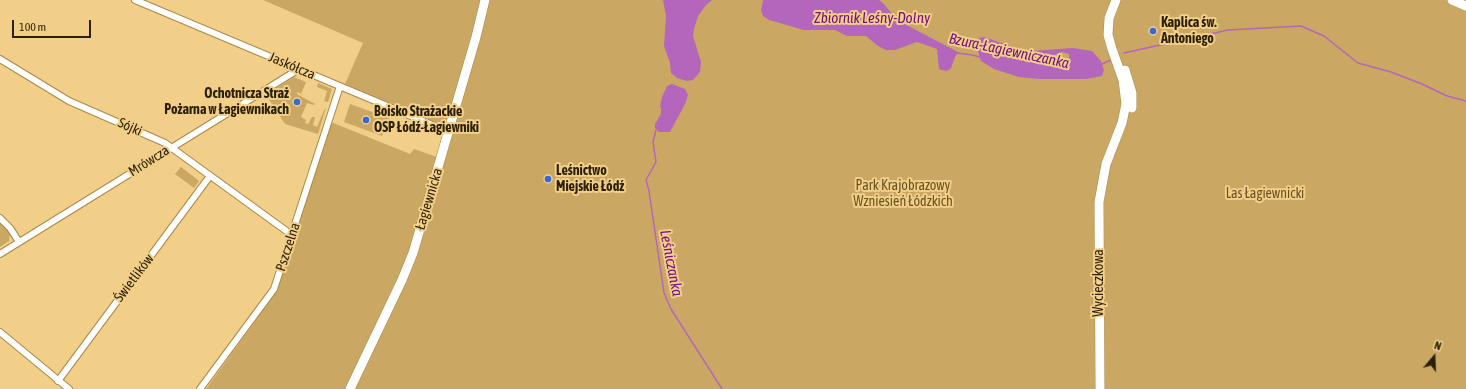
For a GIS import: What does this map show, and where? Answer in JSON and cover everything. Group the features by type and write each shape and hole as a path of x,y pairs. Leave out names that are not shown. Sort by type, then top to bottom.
{"street":[{"name":"Jaskółcza","path":"135,0 449,132"},
{"name":"Łagiewnicka","path":"350,389 402,280 413,253 486,0"},
{"name":"Wycieczkowa","path":"1100,389 1100,191 1109,154 1122,123 1126,104 1123,80 1108,35 1109,18 1116,0"},
{"name":"Wycieczkowa","path":"1104,177 1127,126 1132,105 1130,83 1119,54 1114,35 1115,17 1122,0"},
{"path":"1452,0 1466,6"},
{"name":"Sójki","path":"0,59 69,101 159,140 171,147 292,235"},
{"name":"Mrówcza","path":"0,254 299,69"},
{"name":"Pszczelna","path":"200,389 274,289 340,86"},
{"name":"Świetlików","path":"58,381 210,176"},
{"path":"0,218 10,228 19,242"},
{"path":"0,332 69,389"}],"green space":[{"name":"Las Łagiewnicki","path":"263,0 1466,0 1466,389 206,389 277,291 331,122 410,154 414,149 437,157 451,109 449,112 446,112 445,117 448,118 442,125 345,84 363,43"},
{"path":"294,77 306,82 301,94 297,92 297,94 315,104 307,103 301,117 306,120 305,123 308,124 312,117 315,117 313,125 317,127 326,108 318,134 285,124 266,95"},
{"path":"318,83 332,89 328,102 324,101 327,91 317,87"},
{"name":"Boisko Strażackie OSP Łódź-Łagiewniki","path":"350,104 389,118 382,136 344,122"},
{"path":"181,167 199,181 194,188 175,174"},
{"path":"0,221 10,233 9,241 0,247"}],"water":[{"path":"663,0 712,0 706,5 698,16 694,29 693,36 701,62 700,72 693,80 687,81 677,78 671,73 670,63 664,46 666,16"},
{"name":"Zbiornik Leśny-Dolny","path":"763,0 879,0 897,20 958,52 951,68 947,71 941,70 939,69 937,49 917,42 895,50 886,50 878,46 866,36 847,36 835,30 804,30 769,20 763,16 761,10"},
{"path":"984,37 1016,48 1030,51 1073,48 1092,51 1101,61 1104,70 1102,76 1086,79 1039,79 1019,77 994,69 981,61 976,46 979,38","holes":["1062,52 1069,54 1069,59 1066,64 1056,63 1052,59 1052,56"]},
{"path":"672,84 685,89 688,95 685,104 670,132 659,132 655,128 655,124 661,114 660,106 662,97 667,86"}],"waterway":[{"name":"Bzura-Łagiewniczanka","path":"1124,53 1228,30 1301,26 1324,36 1358,63 1391,72 1447,96 1466,101"},
{"name":"Bzura-Łagiewniczanka","path":"957,53 980,57"},
{"name":"Bzura-Łagiewniczanka","path":"1102,64 1111,60"},
{"name":"Leśniczanka","path":"656,130 653,142 656,162 646,180 649,191 664,293 671,309 722,389"}],"place":[{"name":"Kaplica św. Antoniego","path":"1153,31"},
{"name":"Ochotnicza Straż Pożarna w Łagiewnikach","path":"297,102"},
{"name":"Boisko Strażackie OSP Łódź-Łagiewniki","path":"366,120"},
{"name":"Leśnictwo Miejskie Łódź","path":"548,179"}],"park label":[{"name":"Park Krajobrazowy Wzniesień Łódzkich","path":"903,194"}]}
